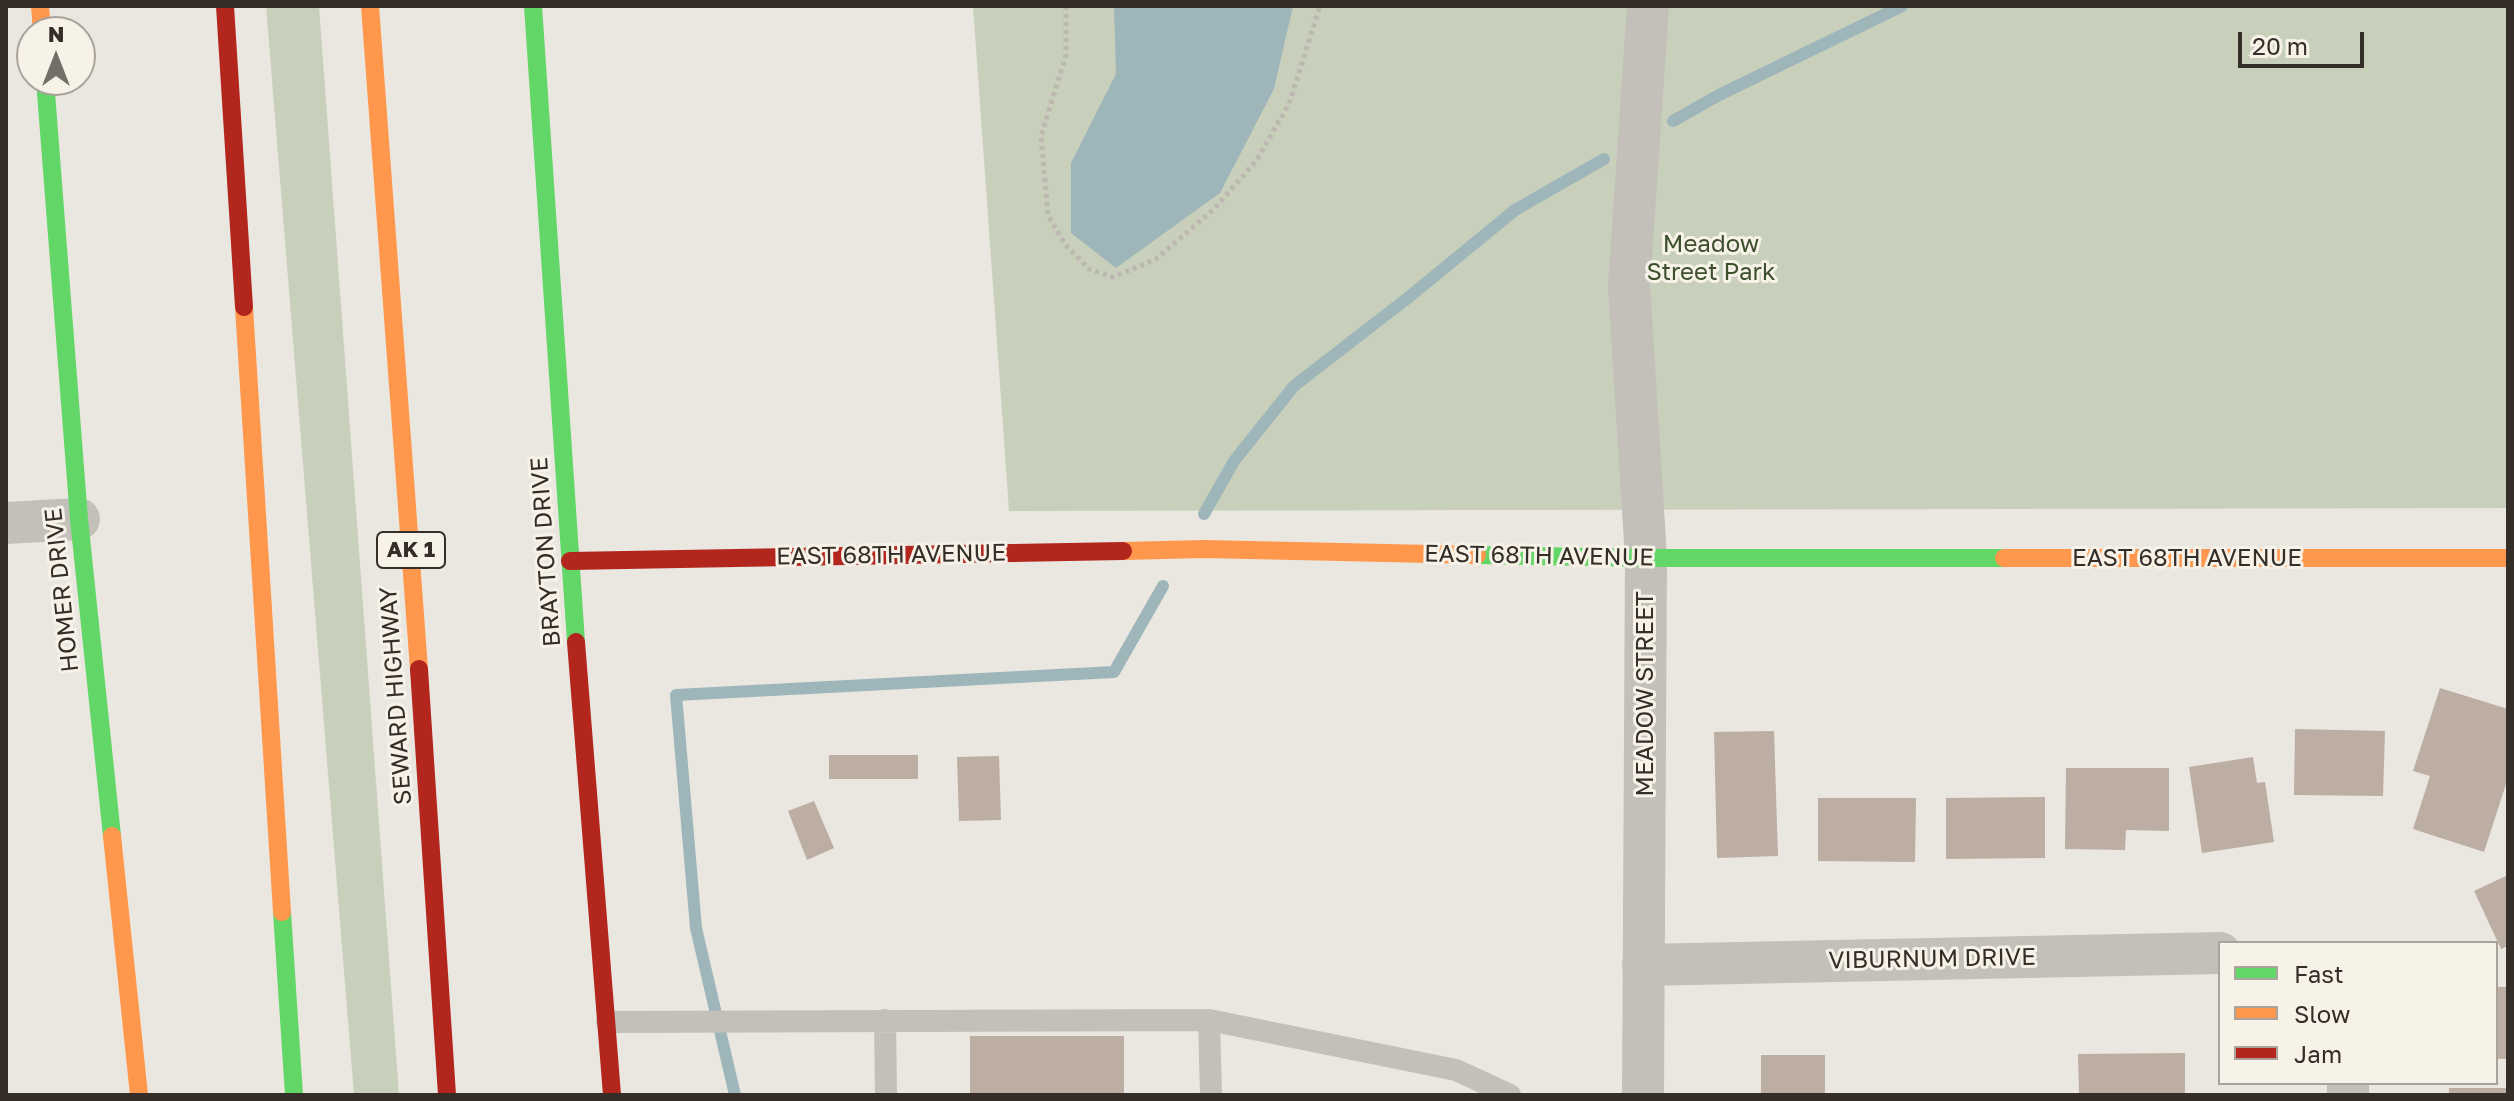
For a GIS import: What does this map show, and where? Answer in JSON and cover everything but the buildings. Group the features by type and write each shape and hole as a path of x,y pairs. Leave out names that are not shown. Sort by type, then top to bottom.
{"main road":[{"path":"225,6 294,1095"},
{"name":"SEWARD HIGHWAY","path":"370,6 408,502 447,1095"},
{"name":"BRAYTON DRIVE","path":"533,6 570,561 612,1095"},
{"name":"HOMER DRIVE","path":"46,96 79,519 139,1095"},
{"name":"EAST 68TH AVENUE","path":"570,561 1204,549 1646,558 2508,558"}],"street":[{"name":"MEADOW STREET","path":"1643,1095 1646,558 1629,286 1648,6"},
{"path":"6,523 79,519"},
{"name":"VIBURNUM DRIVE","path":"1643,965 2218,953"}],"lane":[{"path":"885,1020 886,1095"},
{"path":"607,1022 1209,1020 1456,1070 1510,1095"},
{"path":"1209,1020 1211,1095"}],"path":[{"path":"1066,6 1066,55 1041,136 1048,215 1065,244 1089,269 1113,277 1156,259 1213,210 1256,161 1289,104 1320,6"}],"green space":[{"path":"266,6 319,6 399,1095 354,1095"},
{"name":"Meadow Street Park","path":"973,6 2508,6 2508,508 1009,511"}],"water":[{"path":"1114,6 1293,6 1274,89 1220,193 1116,268 1071,233 1071,163 1116,74"}],"waterway":[{"path":"1673,121 1719,95 1902,6"},
{"path":"1204,514 1234,461 1294,386 1515,210 1604,159"},
{"path":"735,1095 696,928 676,695 1114,672 1163,586"}],"traffic: fast":[{"path":"533,6 576,642"},
{"path":"46,96 79,519 112,836"},
{"path":"1477,555 2004,558"},
{"path":"282,912 294,1095"}],"traffic: slow":[{"path":"40,6 41,16"},
{"path":"370,6 419,669"},
{"path":"244,307 282,912"},
{"path":"1123,551 1204,549 1477,555"},
{"path":"2004,558 2508,558"},
{"path":"112,836 139,1095"}],"traffic: jam":[{"path":"225,6 244,307"},
{"path":"570,561 1123,551"},
{"path":"576,642 612,1095"},
{"path":"419,669 447,1095"}]}
